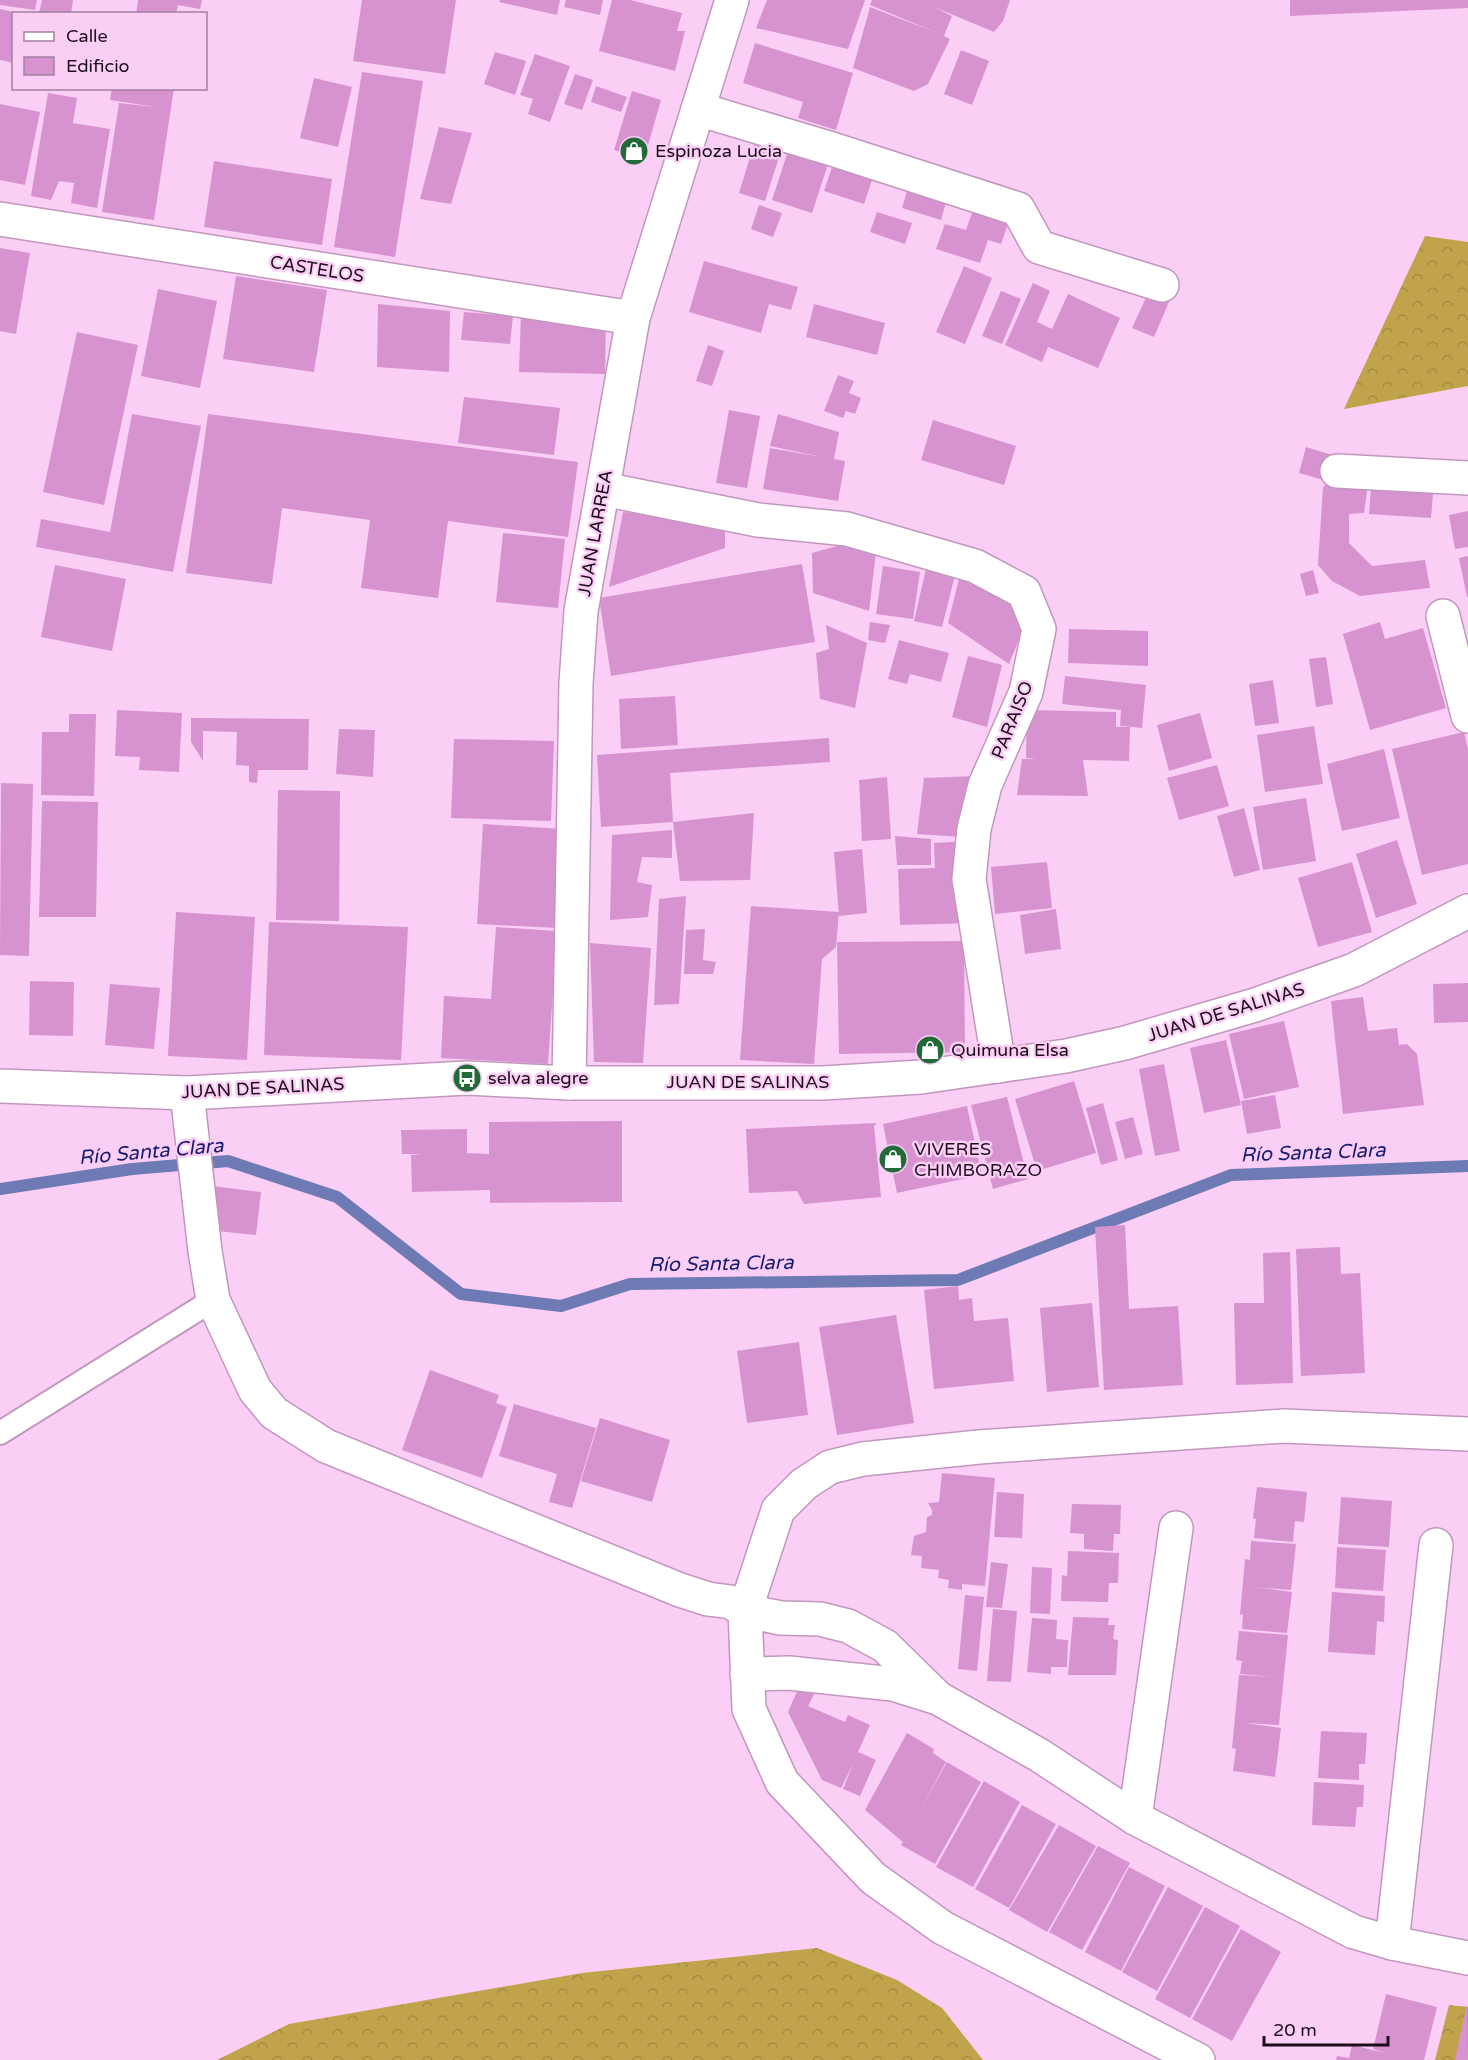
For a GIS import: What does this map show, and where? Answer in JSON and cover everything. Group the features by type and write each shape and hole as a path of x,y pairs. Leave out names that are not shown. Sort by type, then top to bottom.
{"street":[{"name":"JUAN LARREA","path":"570,1083 576,683 581,611 633,318 732,0"},
{"path":"698,109 1018,209 1039,247 1162,285"},
{"name":"CASTELOS","path":"0,219 633,318"},
{"path":"1337,471 1468,478"},
{"name":"PARAISO","path":"603,489 758,520 847,530 975,566 1024,592 1040,629 1026,692 986,784 974,829 969,879 999,1066"},
{"path":"1443,616 1468,716"},
{"name":"JUAN DE SALINAS","path":"0,1086 188,1093 467,1078 570,1083 823,1083 921,1077 1066,1056 1125,1043 1256,1005 1354,970 1468,911"},
{"path":"188,1093 205,1251 213,1300 255,1390 274,1413 297,1430 326,1446 680,1590 708,1599 731,1602 745,1611 781,1618 820,1619 848,1626 885,1646 938,1698"},
{"path":"1198,2060 943,1928 873,1878 782,1782 749,1709 745,1611 778,1510 804,1484 830,1467 864,1459 979,1447 1284,1425 1468,1434"},
{"path":"1135,1818 1176,1528"},
{"path":"1392,1943 1436,1545"},
{"path":"747,1674 789,1673 893,1684 938,1698 1039,1755 1135,1818 1354,1932 1392,1943 1468,1958"}],"lane":[{"path":"0,1433 213,1300"}],"green space":[{"path":"1425,236 1468,242 1468,386 1344,409"},
{"path":"817,1948 897,1980 942,2008 983,2060 217,2060 289,2024 582,1973"},
{"path":"1449,2005 1468,2007 1468,2060 1435,2060"}],"building":[{"path":"0,0 37,0 35,10 0,5"},
{"path":"42,0 73,0 71,12 39,12"},
{"path":"138,0 202,0 200,9 178,5 176,12 136,12"},
{"path":"362,0 456,0 445,74 353,61"},
{"path":"500,0 560,0 557,15 499,2"},
{"path":"566,0 603,0 600,15 564,7"},
{"path":"612,0 630,0 682,13 677,31 685,31 675,71 599,51"},
{"path":"767,0 865,0 848,49 756,28"},
{"path":"872,0 1010,0 1003,21 994,32 934,7 952,16 944,36 950,39 928,84 914,91 853,68 870,7 940,34 870,5"},
{"path":"1290,0 1468,0 1468,8 1290,16"},
{"path":"0,9 14,12 12,12 12,63 0,60"},
{"path":"755,43 853,73 836,130 798,118 803,102 743,83"},
{"path":"961,50 989,61 972,105 944,94"},
{"path":"495,52 526,61 515,95 484,84"},
{"path":"535,54 570,66 550,122 528,114 533,99 520,95"},
{"path":"362,72 423,81 395,257 334,247"},
{"path":"575,74 593,80 582,110 564,104"},
{"path":"314,78 352,87 338,147 300,138"},
{"path":"596,86 627,97 621,112 591,102"},
{"path":"112,90 174,90 154,220 102,212 119,103 156,107 110,100"},
{"path":"632,91 661,100 644,159 614,150"},
{"path":"48,93 77,98 73,123 110,129 97,208 71,203 74,183 59,181 51,200 31,196"},
{"path":"0,104 40,112 25,185 0,180"},
{"path":"439,127 472,133 451,204 420,199"},
{"path":"754,144 781,151 765,201 739,193"},
{"path":"789,148 829,161 812,213 772,200"},
{"path":"835,158 875,171 864,204 824,191"},
{"path":"214,161 332,179 322,245 204,227"},
{"path":"910,180 949,192 941,220 902,208"},
{"path":"976,201 1012,212 1001,244 988,240 980,263 936,249 945,224 966,230"},
{"path":"759,205 782,213 773,237 751,229"},
{"path":"877,212 912,223 905,244 870,232"},
{"path":"0,248 30,253 16,334 0,331"},
{"path":"704,261 798,287 791,310 769,304 761,333 689,312"},
{"path":"964,266 992,278 965,344 936,332"},
{"path":"236,276 327,290 314,372 223,359"},
{"path":"1033,283 1050,291 1037,322 1052,329 1068,294 1120,318 1098,368 1048,347 1042,362 1005,345"},
{"path":"158,289 217,301 200,388 141,376"},
{"path":"1001,291 1021,299 1002,344 982,336"},
{"path":"1148,293 1169,302 1154,337 1132,328"},
{"path":"378,304 450,311 449,372 377,367"},
{"path":"814,304 885,323 877,355 806,337"},
{"path":"464,312 513,316 510,344 461,340"},
{"path":"521,313 606,315 605,374 519,372"},
{"path":"77,332 138,345 104,505 43,492"},
{"path":"708,345 724,351 712,386 696,381"},
{"path":"838,375 854,381 849,393 861,398 855,414 846,411 843,418 824,411"},
{"path":"464,397 560,408 554,455 458,443"},
{"path":"729,410 760,416 747,488 716,483"},
{"path":"132,414 201,426 173,572 36,547 41,519 110,532"},
{"path":"208,414 578,462 568,537 448,521 438,598 361,588 370,520 282,508 272,584 186,573"},
{"path":"778,414 839,432 834,459 845,461 838,501 763,489 770,448 822,457 770,446"},
{"path":"933,420 1016,446 1004,485 921,460"},
{"path":"1306,447 1335,456 1327,481 1299,473"},
{"path":"1330,482 1368,484 1364,513 1349,514 1349,543 1372,566 1425,560 1430,588 1360,596 1332,581 1318,565 1323,487"},
{"path":"1371,488 1433,493 1431,518 1369,514"},
{"path":"1468,511 1468,547 1455,549 1449,515"},
{"path":"623,512 725,521 725,548 609,587"},
{"path":"503,533 565,539 558,608 496,602"},
{"path":"862,539 877,544 869,611 813,593 812,553"},
{"path":"1468,556 1468,597 1467,597 1459,558"},
{"path":"802,564 815,642 611,676 599,598"},
{"path":"55,565 126,579 112,651 41,637"},
{"path":"883,566 920,572 913,619 876,614"},
{"path":"926,569 955,575 942,627 914,621"},
{"path":"1313,570 1319,593 1306,596 1300,574"},
{"path":"960,575 1021,611 1024,619 1022,632 1009,664 948,623"},
{"path":"870,622 890,625 885,643 868,640"},
{"path":"1380,622 1385,639 1423,628 1446,708 1370,730 1343,634"},
{"path":"826,625 867,643 855,708 820,699 816,653 829,649"},
{"path":"1069,629 1148,631 1148,666 1068,663"},
{"path":"899,640 949,653 941,682 910,674 907,684 888,679"},
{"path":"968,656 1002,665 987,727 952,717"},
{"path":"1326,657 1333,704 1316,707 1309,659"},
{"path":"1065,676 1146,685 1142,728 1120,726 1121,710 1062,704"},
{"path":"1273,680 1279,723 1255,726 1249,684"},
{"path":"675,696 678,745 621,749 619,699"},
{"path":"117,710 182,713 179,772 139,770 140,757 115,756"},
{"path":"1027,710 1116,712 1116,727 1130,727 1129,761 1083,760 1088,796 1017,795 1022,759 1037,759 1026,758"},
{"path":"1200,713 1212,758 1169,771 1157,725"},
{"path":"69,714 96,714 94,796 41,795 42,732 69,732"},
{"path":"191,718 309,719 308,770 258,770 257,783 249,782 249,766 236,765 237,732 203,731 203,761 191,742"},
{"path":"1314,726 1323,784 1265,792 1257,735"},
{"path":"339,729 375,730 373,777 336,774"},
{"path":"1464,732 1468,749 1468,864 1422,875 1392,749"},
{"path":"829,738 830,762 670,773 673,822 601,827 597,755"},
{"path":"454,739 554,741 551,821 451,818"},
{"path":"1384,749 1400,818 1342,831 1327,764"},
{"path":"1217,765 1229,806 1179,820 1167,778"},
{"path":"975,776 963,837 917,834 924,778"},
{"path":"887,777 891,839 862,841 859,780"},
{"path":"1,783 33,784 29,956 0,955"},
{"path":"278,790 340,791 339,921 276,920"},
{"path":"1306,798 1316,861 1263,870 1253,807"},
{"path":"42,801 98,802 96,917 39,917"},
{"path":"1244,808 1260,870 1234,877 1217,816"},
{"path":"754,813 750,880 680,881 673,822"},
{"path":"483,824 563,829 558,928 477,924"},
{"path":"672,830 672,858 642,857 637,882 652,885 648,917 610,920 612,835"},
{"path":"895,836 931,839 931,865 897,865"},
{"path":"1397,840 1417,904 1376,918 1356,854"},
{"path":"970,841 973,923 900,925 898,869 935,868 934,843"},
{"path":"862,849 867,913 839,916 834,852"},
{"path":"1047,862 1052,908 995,914 991,867"},
{"path":"1352,862 1372,932 1318,947 1298,878"},
{"path":"686,896 679,1004 654,1005 659,899"},
{"path":"751,906 839,912 836,947 822,959 814,1064 740,1060"},
{"path":"1056,909 1061,949 1025,954 1020,915"},
{"path":"176,912 255,917 247,1060 168,1056"},
{"path":"269,922 408,927 401,1060 264,1055"},
{"path":"496,927 557,931 548,1064 441,1058 444,996 491,999"},
{"path":"705,929 703,960 716,962 713,974 684,974 686,930"},
{"path":"964,941 965,1052 839,1054 837,942"},
{"path":"590,943 651,948 643,1063 594,1062"},
{"path":"30,981 74,982 73,1036 29,1035"},
{"path":"1468,983 1468,1022 1434,1023 1433,984"},
{"path":"110,984 160,988 154,1049 105,1045"},
{"path":"1363,997 1368,1031 1397,1028 1399,1045 1407,1044 1417,1054 1424,1105 1343,1114 1331,1001"},
{"path":"1284,1021 1299,1087 1244,1099 1229,1034"},
{"path":"1226,1040 1241,1105 1204,1113 1190,1048"},
{"path":"1164,1064 1180,1151 1155,1156 1139,1069"},
{"path":"1074,1081 1096,1153 1037,1171 1015,1099"},
{"path":"1275,1095 1281,1128 1247,1134 1241,1101"},
{"path":"1007,1097 1028,1179 993,1189 971,1105"},
{"path":"1103,1103 1118,1160 1101,1165 1086,1108"},
{"path":"967,1106 982,1175 897,1193 883,1124"},
{"path":"1133,1117 1143,1154 1125,1159 1115,1122"},
{"path":"622,1121 622,1202 490,1203 490,1190 412,1192 411,1155 422,1154 402,1154 401,1130 467,1129 467,1153 489,1154 489,1122"},
{"path":"877,1123 874,1126 881,1197 804,1204 797,1191 749,1193 746,1129"},
{"path":"212,1186 261,1192 256,1235 207,1230"},
{"path":"1125,1225 1129,1309 1178,1306 1183,1385 1104,1390 1095,1227"},
{"path":"1340,1247 1341,1274 1360,1273 1365,1373 1301,1376 1296,1249"},
{"path":"1290,1252 1293,1383 1236,1385 1234,1303 1264,1303 1263,1253"},
{"path":"958,1286 959,1300 972,1298 974,1321 1008,1318 1014,1381 934,1389 924,1290"},
{"path":"1092,1303 1099,1387 1047,1392 1040,1308"},
{"path":"896,1315 914,1423 837,1435 819,1327"},
{"path":"799,1342 808,1415 747,1423 737,1351"},
{"path":"430,1370 499,1395 496,1403 507,1407 482,1478 402,1450"},
{"path":"514,1404 596,1428 572,1508 549,1502 557,1474 499,1456"},
{"path":"600,1418 670,1440 652,1502 581,1481"},
{"path":"942,1473 995,1478 985,1586 962,1584 962,1590 948,1588 949,1580 938,1578 939,1570 921,1568 922,1556 911,1555 914,1536 926,1532 927,1517 932,1515 928,1503 939,1502"},
{"path":"1257,1487 1307,1492 1304,1522 1295,1521 1293,1542 1254,1538 1256,1519 1253,1518"},
{"path":"997,1492 1024,1494 1022,1538 994,1537"},
{"path":"1341,1497 1392,1501 1389,1547 1338,1544"},
{"path":"1072,1504 1121,1505 1120,1534 1114,1534 1113,1551 1084,1549 1084,1534 1070,1533"},
{"path":"1251,1541 1296,1544 1291,1590 1255,1587 1292,1592 1287,1633 1242,1629 1243,1614 1240,1615 1245,1559 1250,1560"},
{"path":"1337,1547 1386,1550 1383,1591 1335,1588"},
{"path":"1068,1551 1119,1553 1118,1583 1109,1583 1108,1602 1061,1601 1062,1575 1067,1576"},
{"path":"991,1562 1008,1564 1002,1608 986,1607"},
{"path":"1032,1567 1052,1568 1050,1614 1030,1613"},
{"path":"1332,1592 1385,1596 1384,1622 1377,1621 1375,1655 1328,1652"},
{"path":"965,1595 984,1597 977,1671 958,1669"},
{"path":"993,1609 1017,1611 1011,1682 987,1681"},
{"path":"1073,1617 1109,1618 1108,1625 1115,1625 1113,1639 1118,1640 1116,1675 1068,1675"},
{"path":"1032,1618 1057,1620 1056,1639 1068,1640 1067,1667 1051,1667 1051,1674 1027,1672"},
{"path":"1239,1631 1288,1635 1279,1725 1245,1723 1281,1728 1275,1777 1233,1771 1236,1749 1232,1748 1239,1675 1275,1677 1240,1674 1242,1661 1236,1660"},
{"path":"799,1687 814,1694 808,1706 845,1722 848,1715 870,1725 858,1752 876,1760 860,1796 843,1789 853,1764 841,1788 822,1780 788,1712"},
{"path":"1321,1731 1367,1733 1365,1764 1359,1764 1359,1780 1318,1778"},
{"path":"907,1733 934,1749 933,1753 946,1762 920,1811 947,1762 981,1782 935,1864 901,1845 903,1842 865,1810"},
{"path":"984,1781 1020,1802 973,1887 936,1867"},
{"path":"1314,1782 1364,1785 1363,1807 1357,1807 1355,1827 1312,1825"},
{"path":"1022,1805 1056,1824 1009,1908 975,1889"},
{"path":"1059,1825 1096,1846 1047,1932 1009,1910"},
{"path":"1098,1846 1130,1863 1082,1950 1049,1932"},
{"path":"1129,1867 1165,1886 1121,1971 1085,1952"},
{"path":"1168,1887 1203,1906 1157,1991 1122,1972"},
{"path":"1205,1907 1240,1926 1190,2018 1155,1999"},
{"path":"1241,1929 1281,1952 1232,2041 1192,2019"},
{"path":"1386,1994 1437,2007 1424,2060 1336,2060 1337,2056 1349,2058 1352,2045 1389,2054 1373,2049"},
{"path":"1467,2004 1468,2060 1455,2060"}],"waterway":[{"name":"Río Santa Clara","path":"0,1189 132,1169 228,1161 337,1197 461,1294 561,1306 630,1284 958,1280 1231,1175 1468,1166"}],"place":[{"name":"Espinoza Lucia","path":"634,151"},
{"name":"Quimuna Elsa","path":"930,1050"},
{"name":"selva alegre","path":"467,1078"},
{"name":"VIVERES CHIMBORAZO","path":"893,1159"}]}
